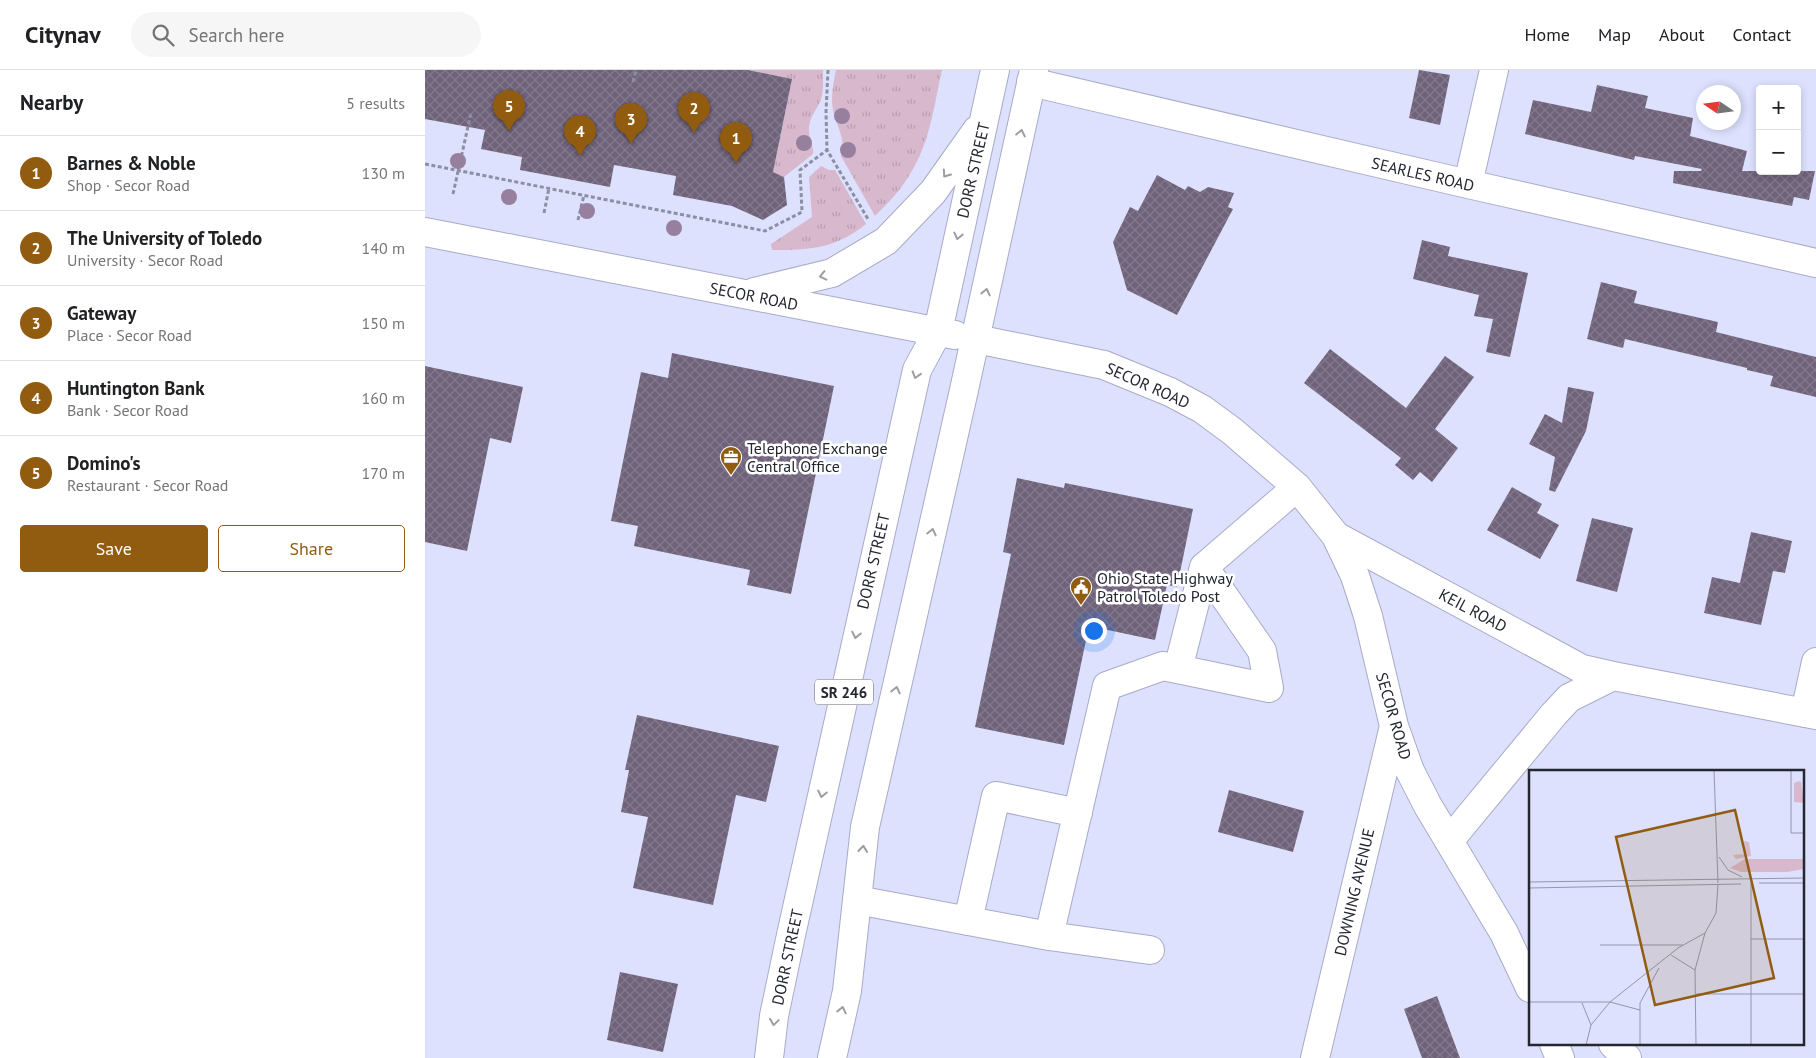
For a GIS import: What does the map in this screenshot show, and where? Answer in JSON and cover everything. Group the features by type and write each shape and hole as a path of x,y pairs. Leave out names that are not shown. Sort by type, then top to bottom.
{"street":[{"name":"DORR STREET","path":"769,1058 774,1016 791,936 917,370 938,331 995,70"},
{"path":"1468,184 1495,70"},
{"name":"SEARLES ROAD","path":"1033,76 1468,184 1816,263"},
{"name":"SR 246","path":"832,1058 847,991 865,828 976,339 1033,76"},
{"path":"746,294 832,273 886,241 933,192 984,120"},
{"name":"SECOR ROAD","path":"425,233 1104,364 1170,392 1202,409 1232,430 1297,487 1336,536 1355,576 1367,616 1394,726 1411,772 1449,841 1504,933 1529,986"},
{"path":"1179,669 1204,567 1297,487"},
{"name":"KEIL ROAD","path":"1336,536 1582,668 1613,676 1810,714"},
{"path":"1049,936 1107,686 1163,666 1269,688 1263,651 1204,567"},
{"path":"1810,714 1816,662"},
{"path":"1449,841 1569,698 1613,676"},
{"name":"DOWNING AVENUE","path":"1315,1058 1394,726"},
{"path":"968,921 997,796 1078,813"},
{"path":"857,900 1049,936 1150,950"},
{"path":"1504,933 1529,958"},
{"path":"1556,1046 1560,1058"},
{"path":"1615,1046 1627,1058"}],"path":[{"path":"633,82 636,70"},
{"path":"828,70 827,150 868,220 873,224"},
{"path":"453,194 471,113"},
{"path":"425,164 765,231 802,212 800,170 827,150"},
{"path":"543,213 549,188"},
{"path":"578,220 584,195"}],"green space":[{"path":"748,70 823,70 821,98 809,127 813,154 784,177 773,172 792,79"},
{"path":"836,70 942,70 931,124 917,162 898,191 875,216 841,156 843,145 832,103"},
{"path":"821,166 829,170 835,170 866,224 844,239 833,243 810,248 772,250 771,244 812,217 809,177"}],"building":[{"path":"425,70 748,70 792,79 773,172 784,177 787,205 763,220 732,206 673,195 676,176 614,165 610,187 520,170 522,157 481,149 485,130 425,119"},
{"path":"1419,70 1450,75 1440,125 1409,118"},
{"path":"1597,85 1648,96 1645,108 1693,118 1690,136 1747,151 1742,171 1756,171 1756,175 1801,175 1801,171 1815,171 1809,200 1794,197 1792,206 1673,183 1674,171 1701,171 1702,169 1635,156 1634,160 1525,134 1533,100 1591,112"},
{"path":"1157,175 1185,190 1188,186 1200,192 1208,187 1234,193 1228,207 1233,209 1177,315 1127,290 1113,242 1130,207 1138,211"},
{"path":"1422,240 1450,247 1448,256 1528,273 1510,357 1486,352 1493,319 1474,316 1479,295 1413,279"},
{"path":"1601,282 1637,291 1634,303 1718,322 1716,332 1816,357 1816,397 1770,386 1773,376 1747,370 1747,368 1625,339 1623,348 1587,339"},
{"path":"1330,349 1406,408 1445,356 1474,377 1435,429 1458,448 1432,482 1420,472 1413,480 1395,465 1401,458 1304,383"},
{"name":"Telephone Exchange Central Office","path":"672,353 834,386 791,594 747,585 750,570 634,546 638,526 611,521 641,372 668,378"},
{"path":"425,366 523,387 511,443 490,438 467,551 425,542"},
{"path":"1568,387 1594,392 1586,431 1555,492 1549,490 1555,457 1529,444 1545,414 1562,423"},
{"name":"Ohio State Highway Patrol Toledo Post","path":"1017,478 1064,488 1065,483 1193,509 1177,587 1167,585 1155,640 1089,626 1064,745 975,727 1011,554 1003,552"},
{"path":"1512,487 1542,504 1537,513 1559,525 1540,559 1487,530"},
{"path":"1592,518 1633,528 1617,592 1576,581"},
{"path":"1751,532 1792,541 1785,573 1773,571 1761,625 1704,613 1712,577 1740,583"},
{"path":"637,715 779,746 766,802 736,795 713,905 633,888 648,817 621,812 629,770 625,770"},
{"path":"1229,790 1304,811 1293,852 1218,832"},
{"path":"620,972 678,984 663,1052 607,1040"},
{"path":"1437,996 1460,1058 1422,1058 1404,1009"}],"place":[{"name":"Domino's","path":"509,131"},
{"name":"The University of Toledo","path":"694,133"},
{"name":"Gateway","path":"631,144"},
{"name":"Huntington Bank","path":"580,156"},
{"name":"Barnes & Noble","path":"736,163"},
{"name":"Telephone Exchange Central Office","path":"731,476"},
{"name":"Ohio State Highway Patrol Toledo Post","path":"1081,606"}]}
